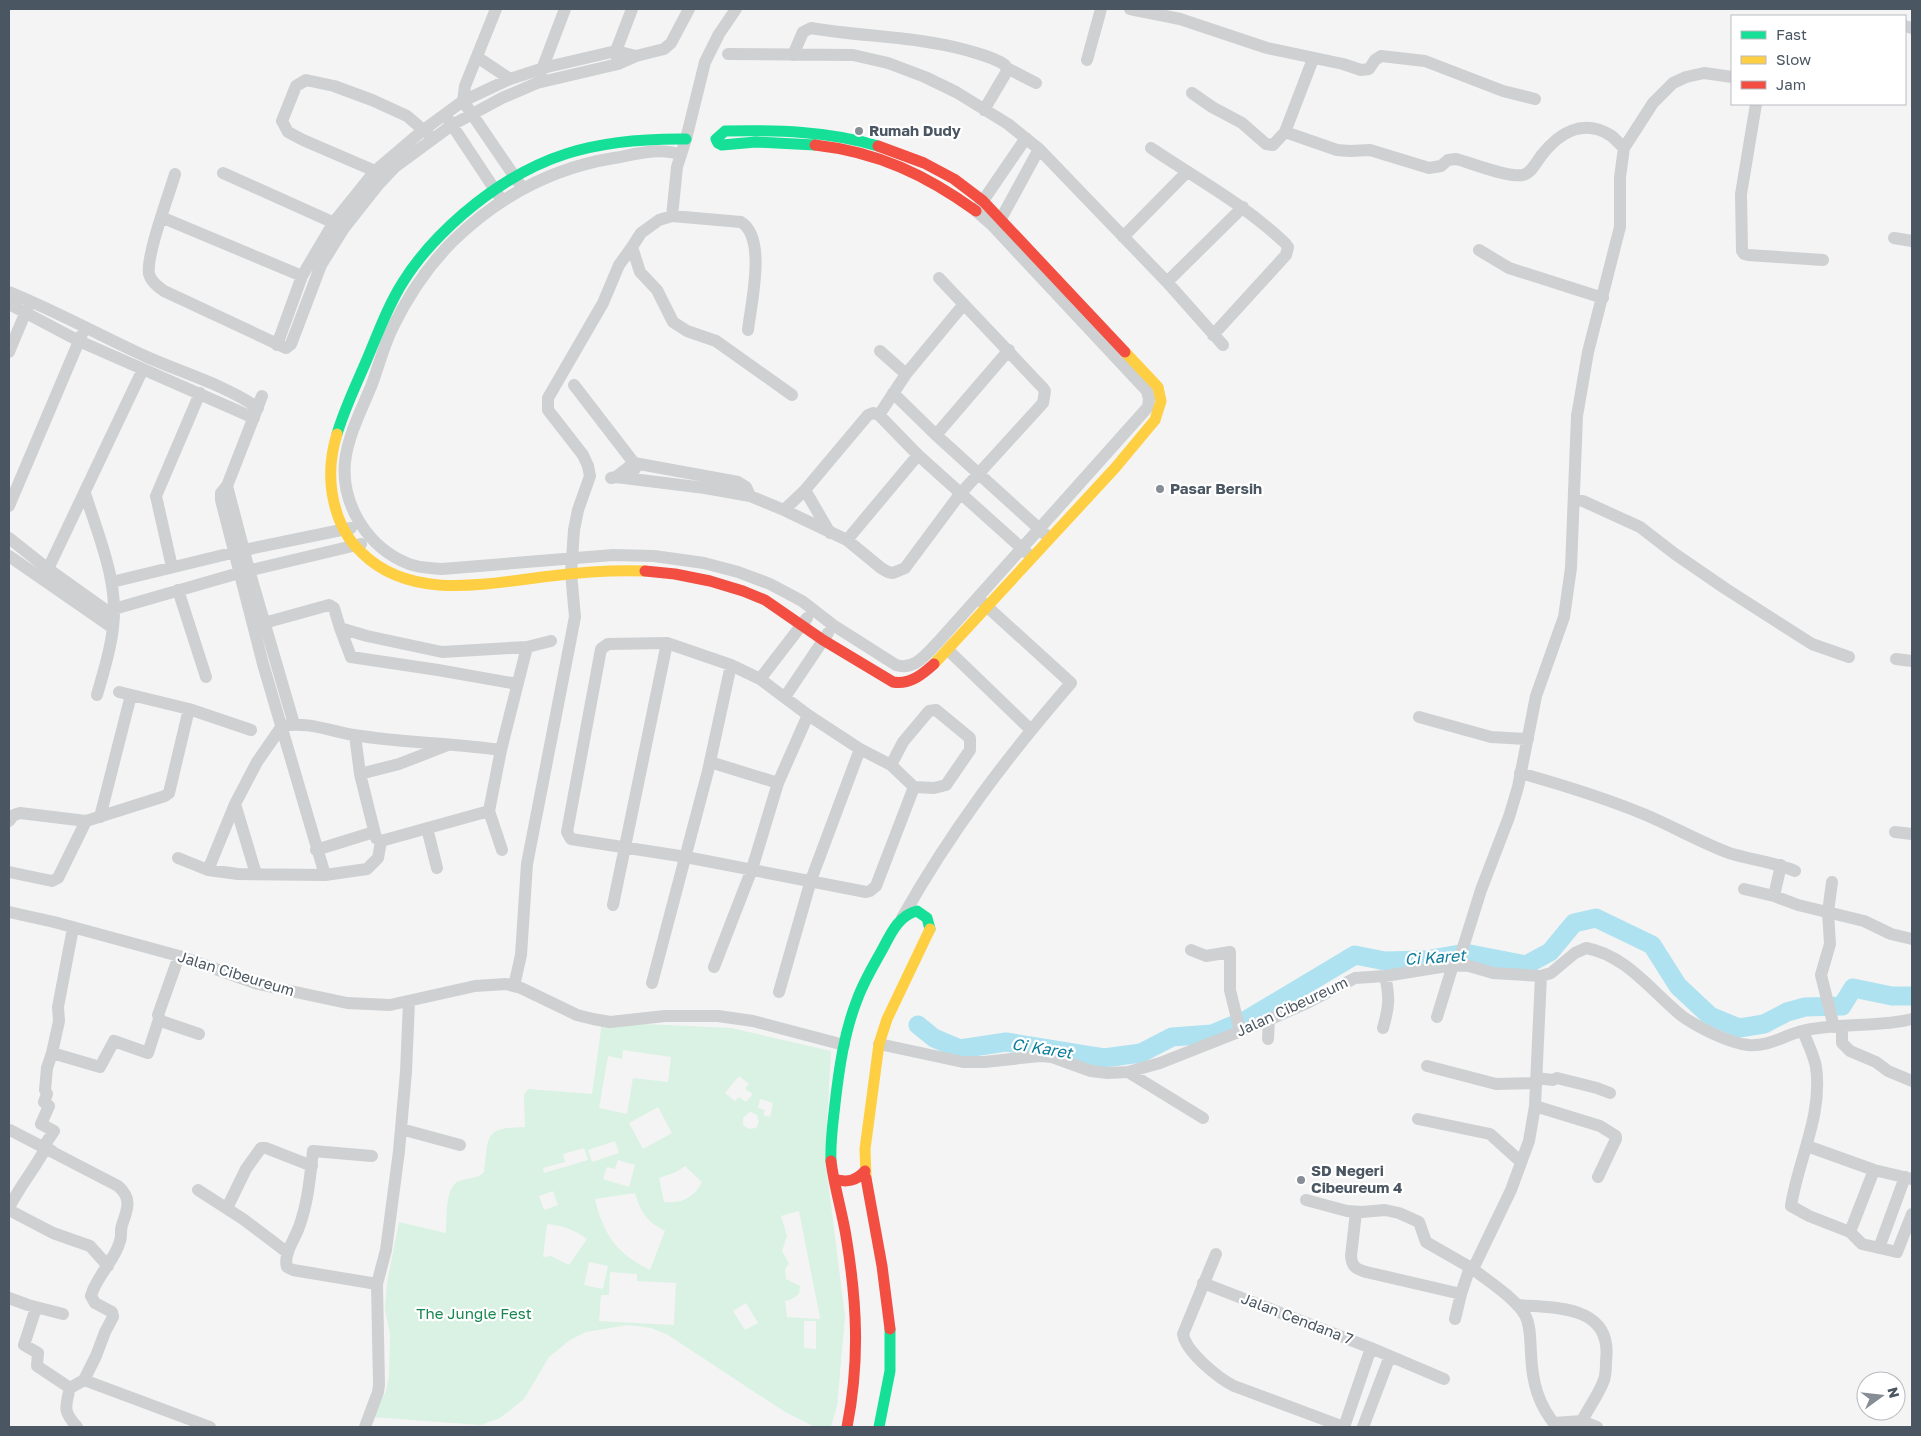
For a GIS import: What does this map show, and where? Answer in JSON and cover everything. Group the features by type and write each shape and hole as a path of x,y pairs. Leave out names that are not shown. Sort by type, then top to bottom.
{"street":[{"path":"496,9 465,86 463,102 522,188"},
{"path":"537,83 565,9"},
{"path":"618,64 616,51 632,9"},
{"path":"736,9 719,34 705,62 686,139 675,148 605,159 576,167 499,195 449,226 410,272 388,309 376,335 334,437 328,466 331,498 343,530 354,546 379,568 394,576 428,584 443,585 486,583 571,573 618,571 658,572 698,578 743,591 768,602 823,640 890,681 905,682 918,678 988,608 1142,437 1160,410 1162,399 1158,387 980,206 966,187 908,154 869,142 818,133 770,130 725,131 716,139 722,145 754,142 802,143 870,154 918,173 961,199 980,206"},
{"path":"1087,60 1101,9"},
{"path":"1130,9 1180,19 1267,48 1283,50 1312,59 1366,70 1370,69 1375,60 1381,56 1426,61 1504,91 1535,99"},
{"path":"448,120 471,113 537,83 618,64 636,56 650,54 667,48 686,10"},
{"path":"793,55 804,32 811,28 905,38 946,45 986,56 1002,63 1007,68 1036,84"},
{"path":"277,345 302,276 375,171 448,120 463,102 510,79 543,68 616,51 636,56"},
{"path":"728,54 853,55 868,57 925,77 956,92 1008,124 1039,150 1167,282 1223,345"},
{"path":"477,57 510,79"},
{"path":"1192,93 1212,107 1232,116 1266,144 1274,145 1285,132 1312,59"},
{"path":"984,110 1006,74 1007,68"},
{"path":"1436,1017 1460,959 1480,890 1509,817 1518,787 1536,696 1564,617 1570,583 1577,416 1588,352 1620,227 1620,177 1624,148 1653,103 1673,84 1686,77 1704,73 1731,77"},
{"path":"375,171 288,132 282,121 296,86 306,80 334,86 407,116 429,134"},
{"path":"1756,105 1741,194 1742,251 1748,255 1823,260"},
{"path":"448,120 499,195"},
{"path":"1285,132 1337,150 1370,150 1430,168 1441,166 1448,160 1456,159 1514,176 1529,172 1551,144 1563,135 1580,127 1597,130 1609,135 1624,148"},
{"path":"175,174 149,263 149,272 154,283 164,292 285,348 290,344 339,225 429,134"},
{"path":"675,148 649,138 597,145 557,157 514,177 499,195 453,241 424,275 392,329 350,439 345,462 345,484 352,508 374,541 388,553 411,564 442,569 613,555 704,563 738,572 770,584 802,601 833,625 896,665 908,667 918,662 979,598 1146,412 1148,407 1147,391 998,224"},
{"path":"980,206 1026,138"},
{"path":"672,216 675,148"},
{"path":"1151,148 1243,207 1285,243 1288,251 1213,335"},
{"path":"998,224 1039,150"},
{"path":"1123,237 1187,172"},
{"path":"223,174 339,225"},
{"path":"1167,282 1243,207"},
{"path":"514,986 522,955 527,864 575,617 571,558 578,510 590,478 588,466 583,455 548,410 548,398 602,303 619,265 641,234 658,220 672,216 741,222 748,227 753,236 756,251 756,267 748,330"},
{"path":"161,217 302,276"},
{"path":"1894,238 1912,241"},
{"path":"632,247 640,272 657,290 673,322 687,331 716,341 792,395"},
{"path":"1479,250 1509,268 1603,298"},
{"path":"750,496 746,487 738,482 634,463 612,477 684,485 750,496 847,540 881,568 893,573 905,568 960,494 978,472 1043,403 1044,397 1043,388 939,278"},
{"path":"9,292 79,341 143,370 256,413"},
{"path":"9,304 28,306 85,327 242,398 256,413"},
{"path":"879,415 906,374 964,304"},
{"path":"9,352 28,306"},
{"path":"9,506 85,327"},
{"path":"936,435 1009,350"},
{"path":"880,351 906,374"},
{"path":"48,570 143,370"},
{"path":"574,385 634,463 638,480"},
{"path":"172,567 156,496 200,393"},
{"path":"893,393 936,435 1051,538"},
{"path":"262,396 227,486 221,493 221,500 239,551 263,664 288,725"},
{"path":"784,510 805,490 868,415 873,413 879,415 918,455 1032,558"},
{"path":"847,540 918,455"},
{"path":"684,485 685,472"},
{"path":"805,490 830,533"},
{"path":"85,493 112,582 114,618 97,694"},
{"path":"1574,499 1583,501 1640,527 1726,590 1812,644 1849,657"},
{"path":"112,582 239,551 343,530 361,524"},
{"path":"9,538 48,570 114,618"},
{"path":"114,618 178,590 244,571 374,541"},
{"path":"9,556 114,618"},
{"path":"244,571 264,623 316,850 325,875"},
{"path":"178,590 206,677"},
{"path":"847,1427 853,1402 858,1351 854,1287 846,1235 834,1179 831,1139 844,1045 858,997 888,941 947,842 995,775 1071,683 979,598"},
{"path":"264,623 329,605 334,608 351,657 517,684"},
{"path":"760,679 813,610"},
{"path":"785,697 833,625"},
{"path":"340,628 367,636 442,652 526,647 551,641"},
{"path":"613,905 667,642"},
{"path":"891,765 903,742 929,711 936,710 967,734 971,742 970,750 946,785 934,788 914,787 891,765 808,715 760,679 731,665 667,642 608,644 601,649 567,832 571,839 686,857 870,891 876,886 914,787"},
{"path":"502,850 489,810 501,750 526,647"},
{"path":"948,650 1031,730"},
{"path":"438,670 442,652"},
{"path":"1896,659 1912,661"},
{"path":"652,984 710,762 731,665"},
{"path":"100,817 125,693 189,708 251,730"},
{"path":"9,821 14,815 20,813 86,821 160,798 169,793 189,708"},
{"path":"714,967 752,869 778,783 808,715"},
{"path":"1419,717 1491,737 1528,739"},
{"path":"288,725 355,735 501,750"},
{"path":"208,870 235,804 257,762 288,725"},
{"path":"178,858 208,870 256,874 325,875 367,869 378,858 378,837 360,774 355,735"},
{"path":"360,774 399,764 453,744"},
{"path":"779,992 811,880 860,748"},
{"path":"710,762 778,783"},
{"path":"1520,773 1578,789 1731,853 1795,870"},
{"path":"235,804 256,874"},
{"path":"316,850 427,828 489,810"},
{"path":"9,872 52,881 58,878 86,821"},
{"path":"427,828 437,868"},
{"path":"1894,832 1912,834"},
{"path":"1774,896 1781,865"},
{"path":"1832,882 1828,912 1830,944 1821,975 1842,1044 1850,1051 1912,1081"},
{"path":"918,889 923,913"},
{"path":"1744,889 1774,896 1798,905 1864,921 1891,934 1912,939"},
{"path":"879,1427 883,1412 891,1354 886,1294 865,1171 865,1150 879,1044 887,1019 929,932 930,926 929,919 923,913 917,911 910,912 902,918"},
{"name":"Jalan Cibeureum","path":"9,912 179,956 258,984 292,993 347,1003 390,1005 475,986 506,984 542,997 577,1015 593,1019 610,1022 665,1016 718,1016 753,1021 844,1045"},
{"path":"73,928 58,1007 59,1020 47,1068 45,1090 47,1094 44,1102 49,1106 41,1124 54,1131 44,1146 78,1166"},
{"path":"1455,1319 1461,1294 1471,1268 1510,1190 1529,1141 1535,1106 1541,976 1556,970 1580,950 1589,948 1608,956 1626,967 1660,994 1686,1019 1746,1045 1765,1045 1803,1031 1897,1023 1912,1019"},
{"path":"1191,950 1203,956 1230,952 1230,989 1238,1025"},
{"path":"52,1053 100,1067 114,1041 148,1053 159,1018 158,1014 179,956"},
{"name":"Jalan Cibeureum","path":"879,1044 963,1062 984,1062 1040,1056 1052,1057 1091,1071 1108,1073 1128,1072 1160,1063 1238,1025 1269,1019 1309,1002 1355,978 1385,976 1460,959 1493,973 1541,976"},
{"path":"1383,1028 1389,1008 1389,992 1385,976"},
{"path":"365,1427 378,1392 379,1384 378,1284 390,1222 401,1129 409,1002"},
{"path":"159,1018 161,1021 199,1034"},
{"path":"1268,1039 1269,1019"},
{"path":"1803,1031 1815,1065 1816,1100 1807,1146 1797,1175 1791,1206 1809,1216 1850,1232 1862,1244 1897,1252 1912,1214"},
{"path":"1426,1066 1496,1084 1553,1080 1557,1078 1610,1093"},
{"path":"1128,1072 1203,1118"},
{"path":"1535,1106 1600,1126 1616,1136 1598,1177"},
{"path":"1418,1119 1490,1134 1521,1162"},
{"path":"401,1129 460,1145"},
{"path":"9,1133 26,1138 45,1150 118,1186 124,1191 126,1196 127,1211 120,1241 108,1266 92,1289 91,1296 95,1303 112,1312 113,1317 84,1380 70,1388 65,1411 77,1427"},
{"path":"1807,1146 1874,1170 1909,1178 1879,1248"},
{"path":"227,1208 246,1169 261,1148 266,1148 312,1166"},
{"path":"45,1150 17,1192 9,1209 53,1233 90,1246 108,1266"},
{"path":"372,1156 313,1151 306,1201 300,1226 288,1253 286,1264 287,1267 293,1270 378,1284"},
{"path":"1850,1232 1874,1170"},
{"path":"834,1179 850,1182 859,1178 865,1171"},
{"path":"198,1190 227,1208 288,1253"},
{"path":"1306,1200 1356,1212 1385,1210 1399,1213 1419,1222 1426,1242 1471,1268 1517,1305 1524,1314 1528,1322 1535,1388 1542,1407 1555,1425 1582,1420 1597,1427"},
{"path":"1356,1212 1350,1256 1354,1267 1366,1272 1461,1294"},
{"path":"846,1235 850,1227 859,1222 868,1223 876,1230"},
{"path":"1216,1254 1183,1332 1187,1346 1222,1380 1344,1427 1371,1348"},
{"name":"Jalan Cendana 7","path":"1203,1283 1444,1378"},
{"path":"9,1298 36,1308 63,1314"},
{"path":"1517,1305 1580,1312 1603,1331 1608,1348 1604,1379 1582,1420"},
{"path":"36,1308 24,1345 38,1353 37,1366 70,1388"},
{"path":"1363,1427 1390,1356"},
{"path":"84,1380 210,1427"}],"green space":[{"name":"The Jungle Fest","path":"602,1022 731,1028 831,1051 825,1156 845,1317 837,1406 831,1426 815,1427 785,1412 668,1335 651,1328 628,1325 586,1332 570,1340 549,1357 524,1399 500,1418 481,1425 372,1417 386,1391 389,1376 390,1334 385,1309 387,1283 399,1222 446,1233 449,1194 452,1187 462,1180 477,1177 484,1172 488,1142 495,1132 502,1129 525,1127 524,1095 528,1089 592,1094","holes":["623,1050 671,1057 668,1082 633,1078 627,1114 599,1108 608,1056 622,1059","739,1076 749,1084 745,1089 753,1094 746,1102 739,1097 735,1101 725,1093","760,1099 773,1103 770,1117 763,1115 765,1110 758,1108","658,1107 672,1133 643,1149 629,1123","751,1112 757,1115 759,1122 756,1128 749,1129 743,1125 743,1118 748,1113","615,1141 619,1153 592,1162 588,1150","584,1148 588,1160 544,1173 543,1168 565,1162 563,1154","618,1160 635,1165 629,1187 603,1179 607,1167 615,1169","685,1166 702,1182 699,1188 686,1199 676,1202 664,1202 659,1178 676,1172","553,1191 558,1205 544,1210 539,1196","635,1193 645,1216 653,1224 665,1231 650,1270 638,1264 620,1250 602,1223 595,1199","799,1211 820,1319 787,1317 785,1301 799,1294 800,1286 786,1279 785,1269 789,1263 782,1251 787,1236 781,1216","547,1224 568,1228 587,1239 569,1265 551,1256 543,1257","589,1262 608,1266 603,1289 584,1285","610,1272 637,1274 637,1281 676,1283 674,1325 599,1321 601,1295 609,1295","746,1303 758,1323 745,1330 733,1311","804,1321 816,1321 816,1349 804,1348"]}],"waterway":[{"name":"Ci Karet","path":"918,1025 934,1038 960,1049 1006,1042 1104,1058 1141,1053 1172,1037 1212,1034 1248,1019 1355,955 1385,961 1425,960 1465,953 1526,965 1550,952 1574,923 1596,918 1652,945 1678,986 1710,1016 1739,1028 1764,1024 1787,1012 1805,1007 1842,1006 1853,988 1892,996 1912,996"}],"traffic: fast":[{"path":"815,145 756,142 722,145 716,139 725,131 783,131 821,134 878,146"},
{"path":"337,434 350,399 397,292 423,254 463,214 515,177 540,164 567,154 594,146 623,142 653,139 686,139"},
{"path":"831,1161 832,1132 840,1064 845,1038 859,994 891,933 904,917 917,911 927,918 930,929"},
{"path":"879,1427 890,1371 890,1329"}],"traffic: slow":[{"path":"934,664 1115,468 1155,420 1161,401 1158,387 1125,352"},
{"path":"337,434 330,476 335,508 341,524 352,542 362,553 382,568 404,578 427,584 452,586 477,585 586,572 645,571"},
{"path":"866,1178 865,1149 879,1044 887,1019 930,929"}],"traffic: jam":[{"path":"815,145 860,153 900,167 939,186 976,211"},
{"path":"878,146 924,163 954,179 983,201 1125,352"},
{"path":"645,571 675,574 710,581 765,600 823,640 893,682 911,680 921,675 934,664"},
{"path":"831,1161 850,1260 855,1308 854,1379 847,1427"},
{"path":"834,1179 851,1180 865,1171"},
{"path":"866,1178 882,1266 890,1329"}],"place":[{"name":"Rumah Dudy","path":"859,131"},
{"name":"Pasar Bersih","path":"1160,489"},
{"name":"SD Negeri Cibeureum 4","path":"1301,1180"}]}
